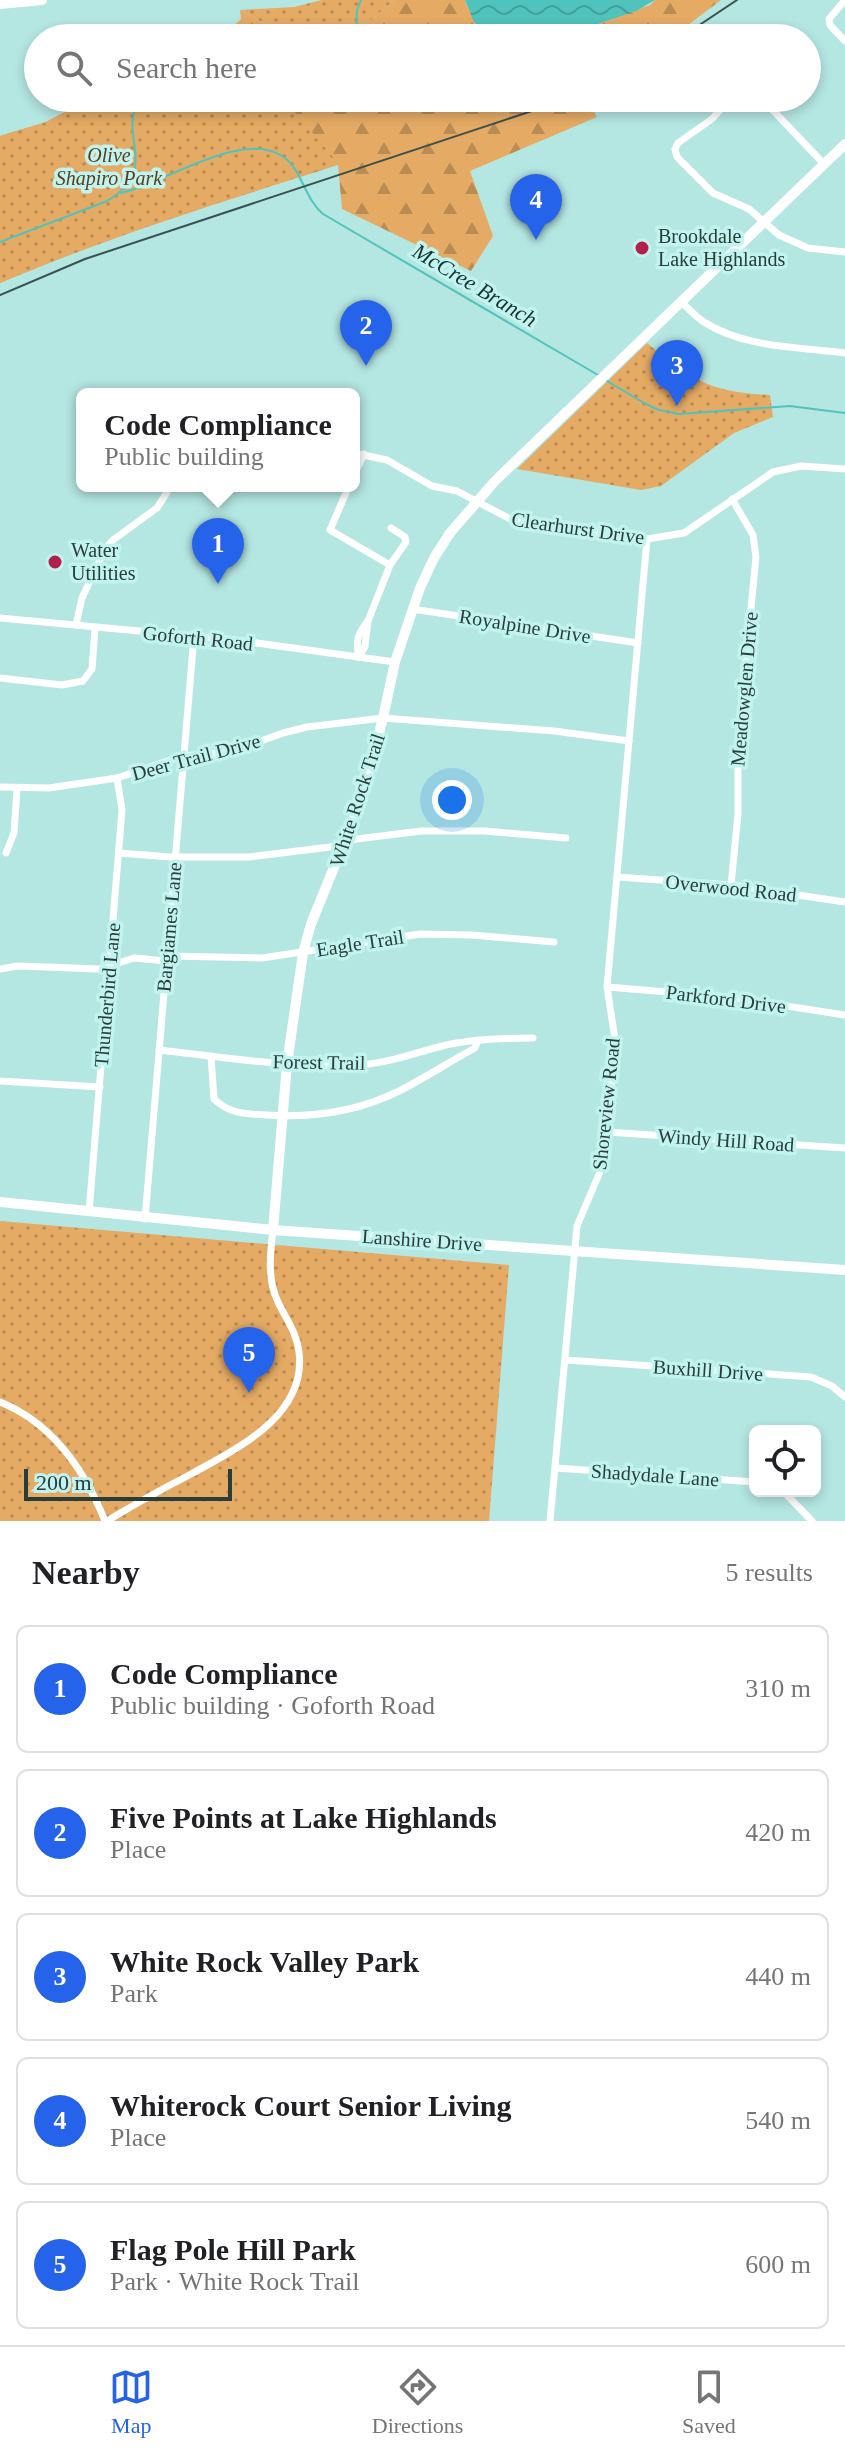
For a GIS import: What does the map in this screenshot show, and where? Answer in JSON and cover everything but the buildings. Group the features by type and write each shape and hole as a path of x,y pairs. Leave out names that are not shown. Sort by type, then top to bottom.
{"street":[{"path":"0,4 42,0"},
{"path":"845,0 829,19 830,25 845,41"},
{"path":"718,112 678,143 675,149 677,157 713,193 749,209 794,244 845,252"},
{"path":"774,112 824,164"},
{"name":"White Rock Trail","path":"106,1521 241,1446 272,1420 290,1395 298,1375 300,1357 294,1332 277,1301 271,1279 287,1064 303,953 311,924 361,801 395,662 412,609 434,558 475,501 845,144"},
{"path":"680,301 702,321 746,340 845,353"},
{"name":"Clearhurst Drive","path":"360,454 387,460 432,486 457,491 514,521 647,539 684,533 761,478 786,468 810,466 845,469"},
{"path":"360,462 364,454"},
{"path":"76,625 82,598 105,549 157,508 167,492"},
{"path":"346,492 330,530 390,565"},
{"name":"Meadowglen Drive","path":"731,885 738,814 738,741 756,557 753,535 732,499"},
{"path":"359,657 356,645 359,632 368,621 390,565 406,542 405,537 391,528"},
{"name":"Shoreview Road","path":"550,1521 575,1251 581,1214 605,1160 615,1039 607,987 647,539"},
{"name":"Royalpine Drive","path":"412,609 638,643"},
{"name":"Goforth Road","path":"0,618 194,636 395,662"},
{"path":"0,678 62,685 83,681 92,669 95,628"},
{"name":"Bargiames Lane","path":"145,1219 194,636"},
{"name":"Deer Trail Drive","path":"0,787 49,788 117,778 183,756 231,752 307,727 383,718 554,731 629,741"},
{"name":"Thunderbird Lane","path":"89,1212 122,810 117,778"},
{"path":"6,853 14,833 17,789"},
{"path":"119,853 249,857 410,832 457,830 566,838"},
{"name":"Overwood Road","path":"617,877 731,885 845,902"},
{"name":"Eagle Trail","path":"0,969 18,966 99,969 134,958 262,958 420,934 554,942"},
{"name":"Parkford Drive","path":"607,987 728,997 845,1015"},
{"name":"Forest Trail","path":"159,1050 287,1064 358,1065 382,1062 445,1045 533,1038"},
{"name":"Forest Trail","path":"211,1056 214,1099 223,1107 236,1113 313,1116 383,1098 475,1048 478,1040"},
{"path":"0,1081 100,1087"},
{"name":"Windy Hill Road","path":"607,1132 845,1148"},
{"name":"Lanshire Drive","path":"0,1202 273,1230 845,1270"},
{"name":"Buxhill Drive","path":"566,1360 811,1377 832,1386 845,1397"},
{"path":"0,1402 36,1423 67,1453 88,1483 106,1521"},
{"name":"Shadydale Lane","path":"556,1468 749,1482"},
{"path":"789,1497 812,1521"}],"green space":[{"path":"322,0 394,0 366,24 266,24 240,10 294,7"},
{"path":"394,0 465,0 478,24 366,24"},
{"path":"655,0 721,0 689,24 597,24 650,5"},
{"path":"240,10 266,24 235,24 241,19"},
{"path":"65,112 594,112 597,117 470,171 493,236 471,271 342,209 338,165 125,235 0,283 0,136 46,122"},
{"name":"Olive Shapiro Park","path":"65,112 295,112 339,164 126,234 0,283 0,136 46,122"},
{"path":"647,343 677,367 703,382 732,391 770,395 773,417 734,433 661,486 641,490 517,469"},
{"path":"0,1221 509,1265 489,1521 0,1521"}],"water":[{"path":"465,0 655,0 636,11 598,24 474,22"}],"waterway":[{"path":"356,24 361,0"},
{"path":"0,242 107,201 123,189 132,176 135,164 134,112"},
{"name":"McCree Branch","path":"121,193 227,153 248,149 268,150 291,164 323,214 598,375"},
{"name":"McCree Branch","path":"607,381 659,410 679,414 790,406 845,413"}],"tram line":[{"path":"701,24 737,0"},
{"path":"0,295 85,259 529,112"}],"place":[{"name":"Whiterock Court Senior Living","path":"536,240"},
{"name":"Brookdale Lake Highlands","path":"642,248"},
{"name":"Five Points at Lake Highlands","path":"366,366"},
{"name":"White Rock Valley Park","path":"677,406"},
{"name":"Water Utilities","path":"55,562"},
{"name":"Code Compliance","path":"218,584"},
{"name":"Flag Pole Hill Park","path":"249,1393"}]}
